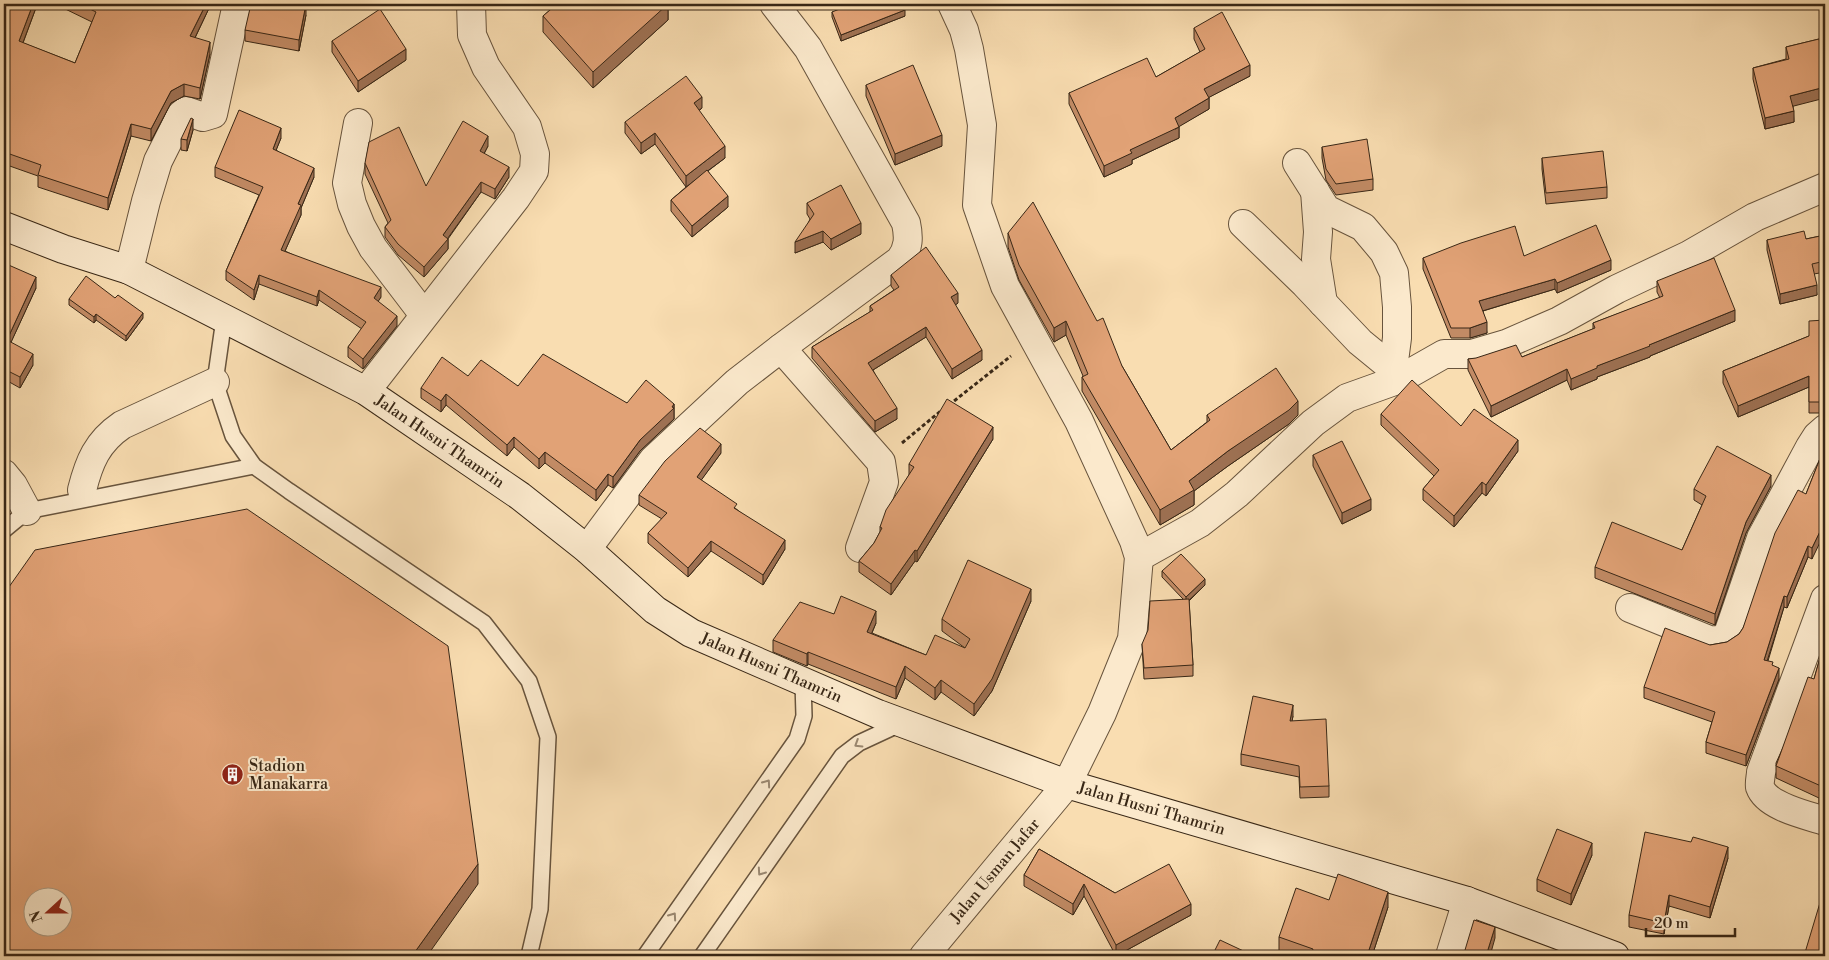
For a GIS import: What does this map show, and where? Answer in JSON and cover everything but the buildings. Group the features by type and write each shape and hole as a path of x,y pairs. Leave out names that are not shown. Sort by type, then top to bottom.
{"street":[{"path":"129,270 158,161 182,115 186,111 203,117 212,114 237,4"},
{"path":"366,391 516,198 534,171 534,154 527,127 486,67 472,35 471,4"},
{"path":"587,549 653,460 737,382 900,260 907,246 906,223 808,48 774,4"},
{"path":"952,4 964,30 969,48 982,125 977,205 1005,286 1079,421 1134,541 1139,557 1200,523 1237,494 1313,423 1348,398 1396,374 1444,354 1472,354 1489,350 1550,325 1617,289 1688,255 1755,217 1825,187"},
{"path":"358,124 346,184 352,204 361,226 374,248 424,315"},
{"path":"1297,163 1326,209 1363,227 1384,252 1394,273 1397,307 1396,374"},
{"path":"1315,191 1318,232 1316,259 1323,304"},
{"path":"1244,224 1360,342 1396,374"},
{"name":"Jalan Husni Thamrin","path":"4,226 62,249 129,270 366,391 520,496 587,549 655,610 691,633 902,723 1067,784 1467,901 1615,956"},
{"path":"781,348 881,462 884,482 860,548"},
{"path":"83,494 88,469 93,457 109,434 122,425 215,382"},
{"path":"1630,608 1709,640 1717,641 1728,634 1761,538 1816,436 1825,429"},
{"path":"4,474 13,485 27,511"},
{"name":"Jalan Usman Jafar","path":"924,956 1067,784 1102,713 1132,639 1139,557"},
{"path":"1825,599 1761,772 1759,786 1766,797 1780,806 1825,821"},
{"path":"1450,956 1467,901"}],"lane":[{"path":"224,319 215,382 233,436 254,466 484,623 529,681 548,737 540,909 529,956"},
{"path":"4,530 27,511 83,494 254,466"},
{"path":"645,956 798,739 804,716 803,682"},
{"path":"702,956 842,756 859,742 902,723"}],"path":[{"path":"881,462 915,432 1009,358 1035,340"}],"place":[{"name":"Stadion Manakarra","path":"233,775"}]}
